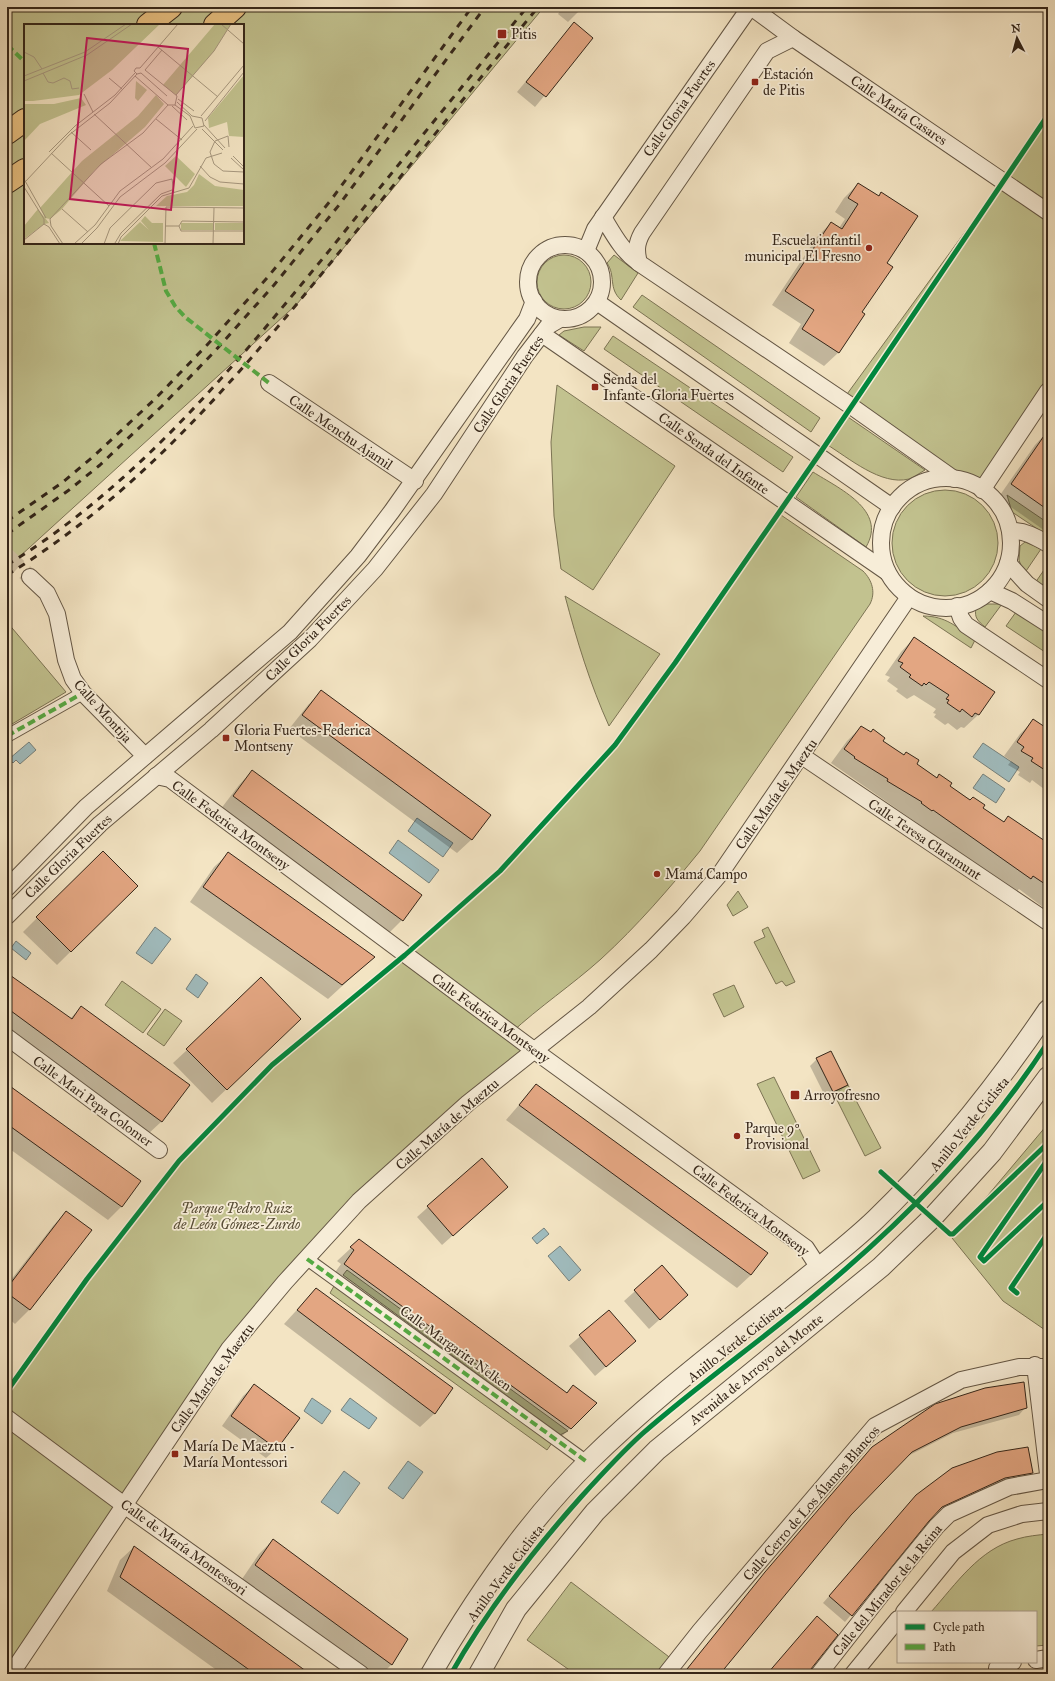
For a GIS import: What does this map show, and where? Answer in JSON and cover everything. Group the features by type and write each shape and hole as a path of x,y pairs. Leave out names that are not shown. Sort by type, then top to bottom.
{"highway":[{"path":"149,24 171,7"},
{"path":"216,24 235,7"},
{"path":"7,133 24,121"},
{"path":"7,182 24,171"}],"street":[{"name":"Calle María Casares","path":"751,7 793,38 1048,212"},
{"name":"Calle Gloria Fuertes","path":"586,251 595,228 751,7"},
{"path":"638,257 638,241 642,233 767,51 793,38"},
{"path":"603,217 618,242 628,255 638,257 954,479"},
{"path":"569,245 586,251 596,261 602,274 602,289 591,310 583,315 560,319 540,311 534,302 529,289 528,278 533,264 538,257 552,247 569,245"},
{"name":"Calle Gloria Fuertes","path":"7,888 86,807 290,632 358,556 414,482 527,319 534,302"},
{"path":"596,302 892,507"},
{"name":"Calle Gloria Fuertes","path":"7,916 100,824 211,730 306,644 376,569 434,494 525,356 548,326 560,319"},
{"name":"Calle Senda del Infante","path":"542,334 887,572"},
{"name":"Calle Menchu Ajamil","path":"268,383 414,482"},
{"path":"982,490 1048,391"},
{"path":"936,479 954,479 968,483 982,490 995,501 1004,515 1010,531 1011,547 1008,563 1001,578 990,591 975,601 957,606 941,608 924,605 909,597 897,586 887,572 882,556 881,539 884,523 892,507 904,494 919,484 936,479"},
{"path":"1010,531 1018,531 1033,536 1048,544"},
{"path":"1008,563 1025,582 1048,599"},
{"name":"Calle Montija","path":"30,577 47,593 56,614 66,660 73,679 83,693 145,756"},
{"path":"990,591 1012,601 1048,624"},
{"name":"Calle María de Maeztu","path":"11,1674 228,1349 285,1282 359,1201 468,1103 535,1051 631,970 683,917 720,874 802,756 909,597"},
{"path":"957,606 961,618 966,625 1048,680"},
{"path":"7,736 83,693"},
{"name":"Calle Teresa Claramunt","path":"802,756 1048,922"},
{"name":"Calle Federica Montseny","path":"156,776 170,780 535,1051 806,1248 819,1268"},
{"path":"431,1674 475,1602 514,1548 587,1462 632,1421 819,1268 875,1220 924,1169 982,1101 1048,1010"},
{"name":"Calle Mari Pepa Colomer","path":"7,1037 159,1150"},
{"name":"Avenida de Arroyo del Monte","path":"478,1674 516,1609 596,1512 657,1450 880,1267 942,1208 992,1152 1048,1077"},
{"name":"Calle Margarita Nelken","path":"307,1259 587,1462"},
{"name":"Calle Cerro de Los Álamos Blancos","path":"666,1674 700,1631 874,1426 961,1380 1019,1367 1042,1366 1048,1474"},
{"name":"Calle de María Montessori","path":"7,1418 124,1505 361,1674"},
{"name":"Calle del Mirador de la Reina","path":"819,1674 899,1572 936,1527 949,1514 1009,1486 1048,1480"},
{"name":"Calle del Mirador de la Reina","path":"905,1611 953,1552 988,1525 1022,1514 1048,1511"},
{"name":"Calle del Mirador de la Reina","path":"852,1674 897,1620"},
{"path":"1037,1660 1048,1658"}],"green space":[{"path":"7,7 544,7 297,304 7,568"},
{"path":"1048,111 1048,391 982,490 968,483 954,479 842,401 1002,181"},
{"path":"559,255 569,255 579,259 587,267 591,277 591,287 587,297 579,305 569,309 559,309 549,305 541,297 537,287 537,277 541,267 549,259"},
{"path":"614,255 638,273 621,300 613,286 610,268 607,263"},
{"path":"642,295 820,418 811,432 633,307"},
{"path":"584,327 601,327 584,351 559,335 564,331"},
{"path":"613,336 793,457 783,472 604,349"},
{"path":"557,385 675,466 593,590 561,569 554,516 551,442"},
{"path":"845,415 925,470 909,479 898,480 887,478 876,475 826,444"},
{"path":"813,472 847,493 865,511 871,522 871,534 866,547 796,497"},
{"path":"945,490 965,494 983,505 994,523 998,543 994,563 983,581 965,592 945,596 925,592 907,581 896,563 892,543 896,523 907,505 925,494"},
{"path":"1007,495 1048,523 1048,536 1012,512"},
{"name":"Parque Pedro Ruiz de León Gómez-Zurdo","path":"778,513 863,571 869,578 872,586 873,595 870,604 700,851 627,934 590,969 511,1033 535,1051 468,1103 285,1282 7,1674 7,1391 87,1279 179,1161 272,1065 405,955 500,871 615,745 675,663"},
{"path":"1025,542 1041,549 1024,574 1019,560 1020,546"},
{"path":"1044,570 1048,573 1048,592 1035,583"},
{"path":"565,596 660,654 609,726 584,662"},
{"path":"986,604 1002,604 985,627 977,619 976,608"},
{"path":"1016,612 1048,633 1048,654 1006,626"},
{"path":"923,616 931,616 945,620 957,627 975,640 971,648"},
{"path":"7,622 66,692 7,727"},
{"path":"738,891 748,907 733,916 727,905"},
{"path":"768,927 795,982 786,986 782,981 776,984 754,942 765,937 762,930"},
{"path":"122,981 161,1009 143,1033 105,1005"},
{"path":"734,985 744,1007 724,1017 713,994"},
{"path":"165,1009 182,1021 164,1046 147,1034"},
{"path":"774,1077 820,1171 803,1179 757,1084"},
{"path":"848,1085 881,1148 865,1156 833,1092"},
{"path":"1047,1125 1048,1332 1003,1301 952,1238"},
{"path":"347,1270 568,1431 560,1435 343,1275"},
{"path":"334,1286 552,1443 547,1450 330,1293"},
{"path":"1048,1534 1048,1645 1037,1646 1037,1611 932,1611 959,1579 980,1559 1003,1544 1029,1536"},
{"path":"571,1582 677,1663 665,1674 575,1674 527,1640"}],"water":[{"path":"29,742 36,750 20,764 16,760 13,763 9,759"},
{"path":"983,743 1019,767 1009,782 973,757"},
{"path":"983,774 1005,789 996,803 973,788"},
{"path":"417,818 453,843 443,857 408,831"},
{"path":"398,840 439,870 429,883 389,853"},
{"path":"155,927 171,939 152,964 136,953"},
{"path":"16,941 31,953 26,960 11,948"},
{"path":"196,974 208,983 198,998 186,989"},
{"path":"544,1228 549,1234 537,1244 532,1238"},
{"path":"560,1246 581,1270 569,1281 548,1256"},
{"path":"312,1398 331,1411 322,1424 304,1411"},
{"path":"350,1398 377,1418 369,1429 341,1410"},
{"path":"408,1461 423,1472 403,1499 388,1488"},
{"path":"344,1471 360,1483 338,1514 321,1502"}],"building":[{"path":"574,22 593,38 546,97 526,82"},
{"path":"858,183 879,196 881,192 918,216 887,263 893,267 862,312 865,314 839,353 802,329 814,310 785,291 831,222 842,229 858,204 848,198"},
{"path":"1048,430 1048,510 1011,484"},
{"path":"914,637 995,692 979,715 975,713 972,717 962,709 960,712 947,703 949,700 946,699 949,695 929,682 926,685 924,683 922,686 909,677 911,675 900,667 903,663 898,661"},
{"path":"321,690 491,815 472,840 302,715"},
{"path":"1033,719 1048,729 1048,772 1031,761 1033,758 1021,751 1024,747 1017,742"},
{"path":"861,726 871,732 873,729 885,738 883,741 904,755 906,752 919,760 917,764 937,778 939,774 952,783 950,786 970,800 973,797 985,805 983,808 1004,822 1008,816 1048,843 1048,886 1033,876 1031,879 933,810 932,811 921,803 922,802 887,781 888,779 854,758 855,757 844,749"},
{"path":"252,770 422,895 403,921 233,796"},
{"path":"103,851 138,886 71,952 36,917"},
{"path":"228,852 375,957 342,985 203,887"},
{"path":"7,973 72,1019 81,1006 190,1085 162,1122 7,1008"},
{"path":"261,977 301,1019 227,1090 186,1049"},
{"name":"Arroyofresno","path":"831,1051 848,1085 833,1092 816,1058"},
{"path":"7,1084 141,1181 122,1207 7,1124"},
{"path":"536,1084 768,1253 751,1275 519,1105"},
{"path":"482,1158 508,1187 453,1236 427,1206"},
{"path":"66,1211 92,1230 30,1310 7,1293 7,1288"},
{"path":"359,1239 567,1393 573,1385 597,1403 571,1429 344,1264 354,1250 350,1247"},
{"path":"662,1265 688,1295 660,1320 634,1290"},
{"path":"316,1288 453,1388 435,1414 297,1310"},
{"path":"609,1310 636,1341 606,1367 579,1335"},
{"path":"1024,1382 1027,1408 961,1427 912,1452 851,1515 720,1674 683,1674 765,1572 872,1447 935,1404 985,1388"},
{"path":"254,1384 300,1418 277,1449 231,1416"},
{"path":"1028,1447 1033,1473 1005,1478 942,1507 852,1616 829,1596 916,1495 952,1468 997,1452"},
{"path":"273,1539 408,1639 392,1665 255,1565"},
{"path":"134,1546 310,1674 255,1674 120,1577"},
{"path":"817,1616 838,1635 807,1674 767,1674"}],"tunnel":[{"path":"7,556 30,577"}],"railway":[{"path":"7,521 63,482 95,455 155,399 207,345 267,278 331,200 472,7"},
{"path":"7,534 69,490 100,465 162,406 215,351 274,285 339,205 485,7"},
{"path":"7,565 55,533 100,498 142,460 183,419 222,377 297,290 527,7"},
{"path":"7,575 55,543 100,508 143,471 222,391 297,304 538,7"}],"marked path":[{"path":"7,45 24,61"},
{"path":"154,244 166,291 175,306 185,317 269,383"},
{"path":"7,736 83,693"},
{"path":"307,1259 587,1462"}],"cycle path":[{"path":"7,1391 87,1279 179,1161 272,1065 405,955 500,871 615,745 675,663 818,456 1048,115"},
{"name":"Anillo Verde Ciclista","path":"451,1674 465,1650 511,1582 545,1539 610,1465 642,1434 852,1264 914,1206 972,1144 999,1111 1048,1042"},
{"path":"881,1172 950,1234 953,1234 1048,1143"},
{"path":"1048,1159 980,1257 984,1261 1048,1201"},
{"path":"1017,1293 1011,1288 1048,1233"}],"place":[{"name":"Pitis","path":"502,34"},
{"name":"Estación de Pitis","path":"755,82"},
{"name":"Escuela infantil municipal El Fresno","path":"869,248"},
{"name":"Senda del Infante-Gloria Fuertes","path":"595,387"},
{"name":"Gloria Fuertes-Federica Montseny","path":"226,738"},
{"name":"Mamá Campo","path":"657,874"},
{"name":"Arroyofresno","path":"795,1095"},
{"name":"Parque 9º Provisional","path":"737,1136"},
{"name":"María De Maeztu - María Montessori","path":"175,1454"}]}
